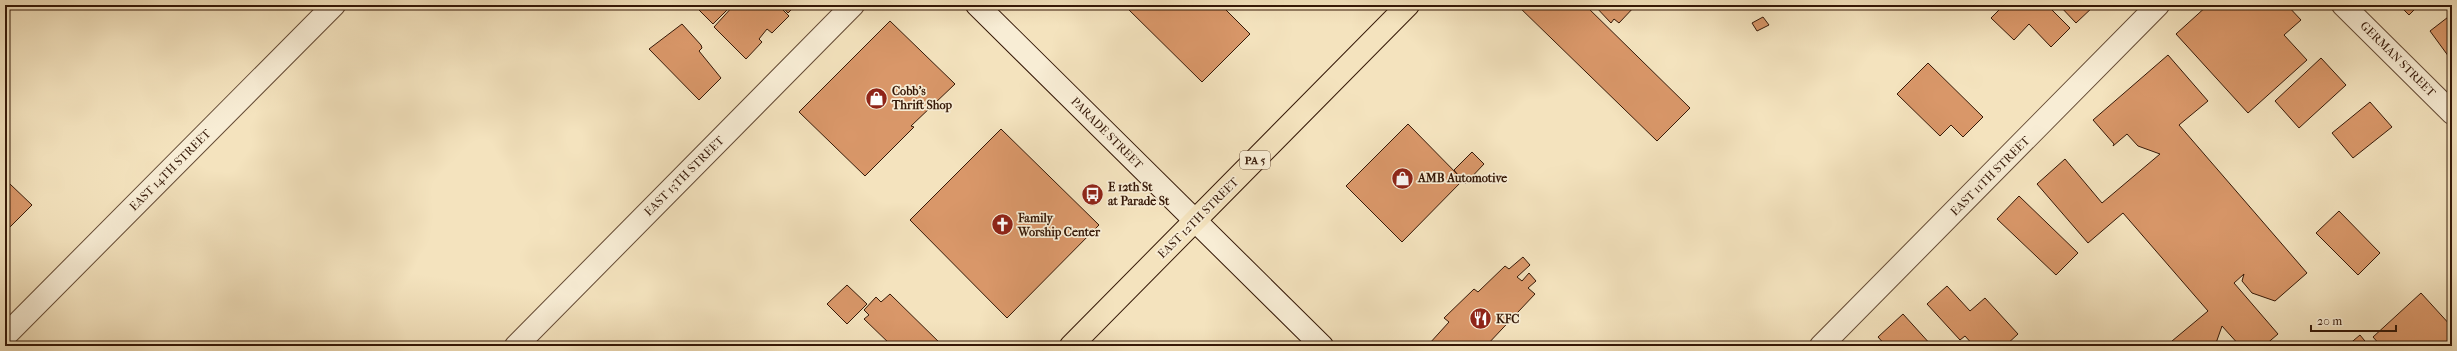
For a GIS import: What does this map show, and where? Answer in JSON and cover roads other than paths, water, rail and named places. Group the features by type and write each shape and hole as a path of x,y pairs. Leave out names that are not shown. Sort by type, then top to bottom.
{"main road":[{"name":"EAST 12TH STREET","path":"1071,346 1408,5"}],"street":[{"name":"EAST 14TH STREET","path":"5,336 334,5"},
{"name":"EAST 13TH STREET","path":"516,346 853,5"},
{"name":"PARADE STREET","path":"978,5 1322,346"},
{"name":"EAST 11TH STREET","path":"1821,346 2158,5"},
{"name":"GERMAN STREET","path":"2343,5 2452,113"}],"place":[{"name":"Cobb's Thrift Shop","path":"876,98"},
{"name":"AMB Automotive","path":"1402,178"},
{"name":"E 12th St at Parade St","path":"1092,194"},
{"name":"Family Worship Center","path":"1003,225"},
{"name":"KFC","path":"1480,319"}]}
